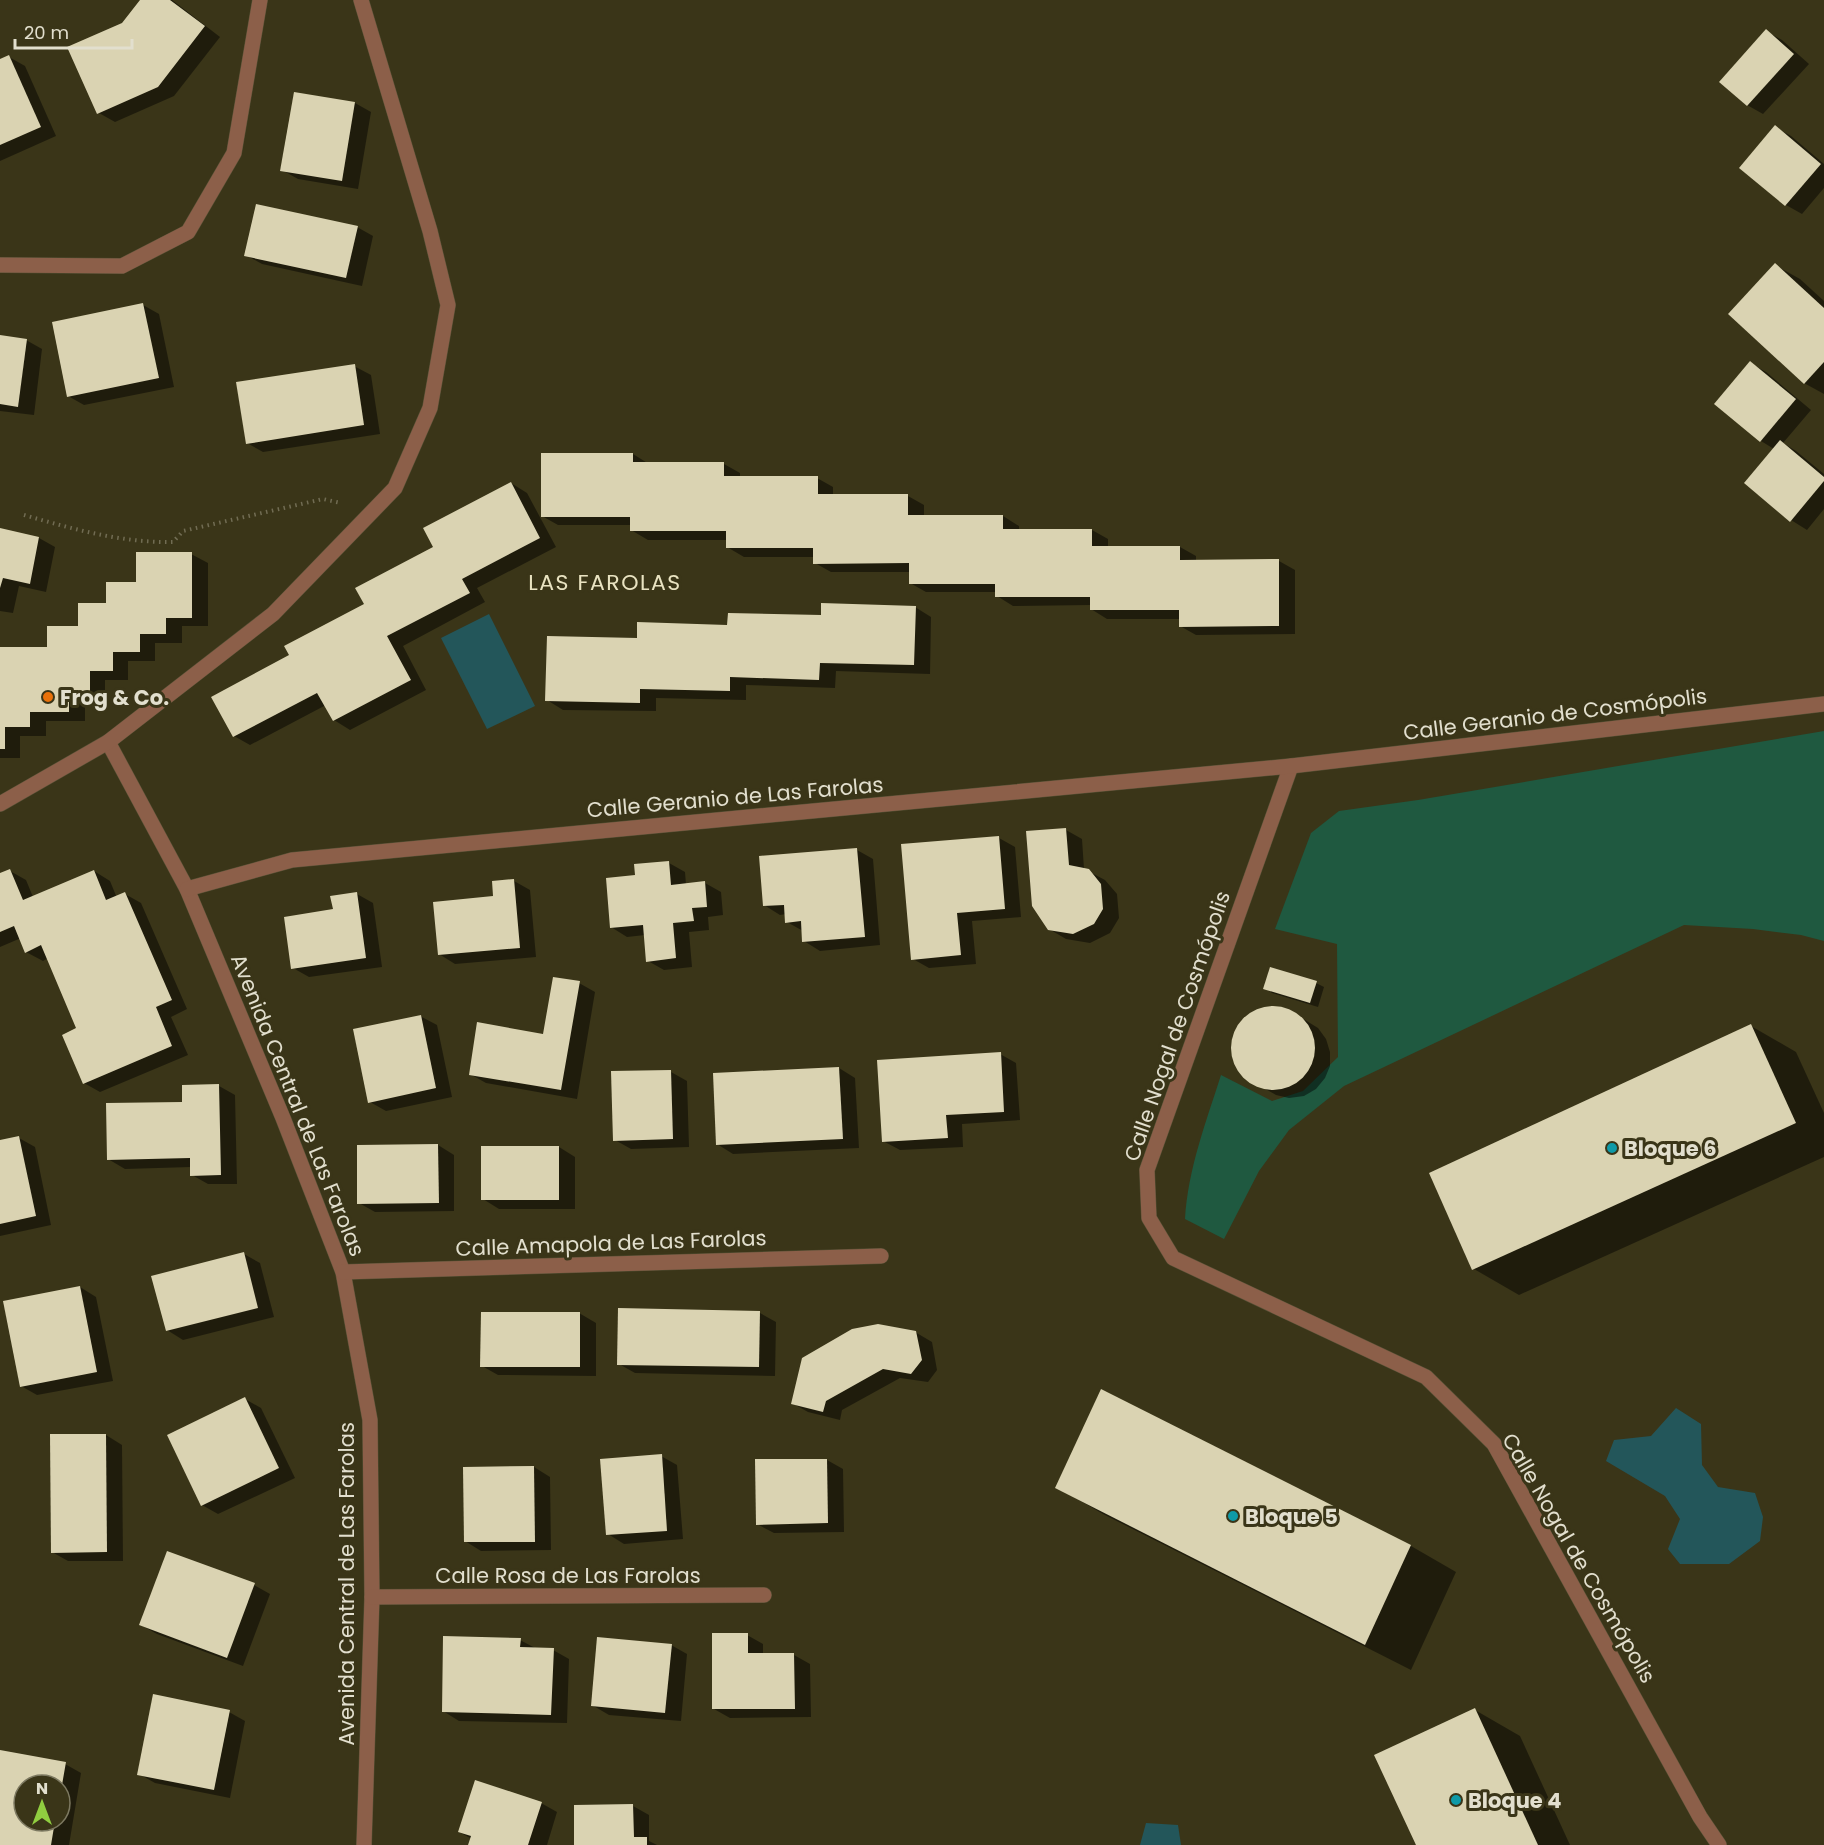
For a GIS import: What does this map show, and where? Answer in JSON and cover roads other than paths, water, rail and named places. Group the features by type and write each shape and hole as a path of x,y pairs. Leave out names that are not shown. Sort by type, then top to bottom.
{"street":[{"path":"0,265 122,266 188,232 234,153 260,0"},
{"path":"0,804 108,742 273,614 395,488 430,408 448,305 430,231 361,0"},
{"name":"Calle Geranio de Cosmópolis","path":"1291,766 1824,704"},
{"name":"Avenida Central de Las Farolas","path":"108,742 187,889 343,1272 369,1419 372,1597 364,1845"},
{"name":"Calle Geranio de Las Farolas","path":"187,889 292,860 1291,766"},
{"name":"Calle Nogal de Cosmópolis","path":"1291,766 1147,1170 1149,1218 1173,1258 1426,1377 1494,1444 1700,1817 1719,1845"},
{"name":"Calle Amapola de Las Farolas","path":"343,1272 881,1256"},
{"name":"Calle Rosa de Las Farolas","path":"372,1597 764,1594"}],"water":[{"path":"489,614 535,706 487,729 441,638"},
{"path":"1676,1408 1701,1424 1702,1465 1718,1487 1755,1493 1763,1517 1760,1541 1729,1564 1680,1564 1668,1549 1680,1519 1665,1496 1606,1461 1614,1440 1651,1436"},
{"path":"1146,1823 1178,1825 1181,1845 1140,1845"}],"place":[{"name":"Frog & Co.","path":"48,697"},
{"name":"Bloque 6","path":"1612,1148"},
{"name":"Bloque 5","path":"1233,1516"},
{"name":"Bloque 4","path":"1456,1800"}],"district":[{"name":"LAS FAROLAS","path":"605,582"}]}
